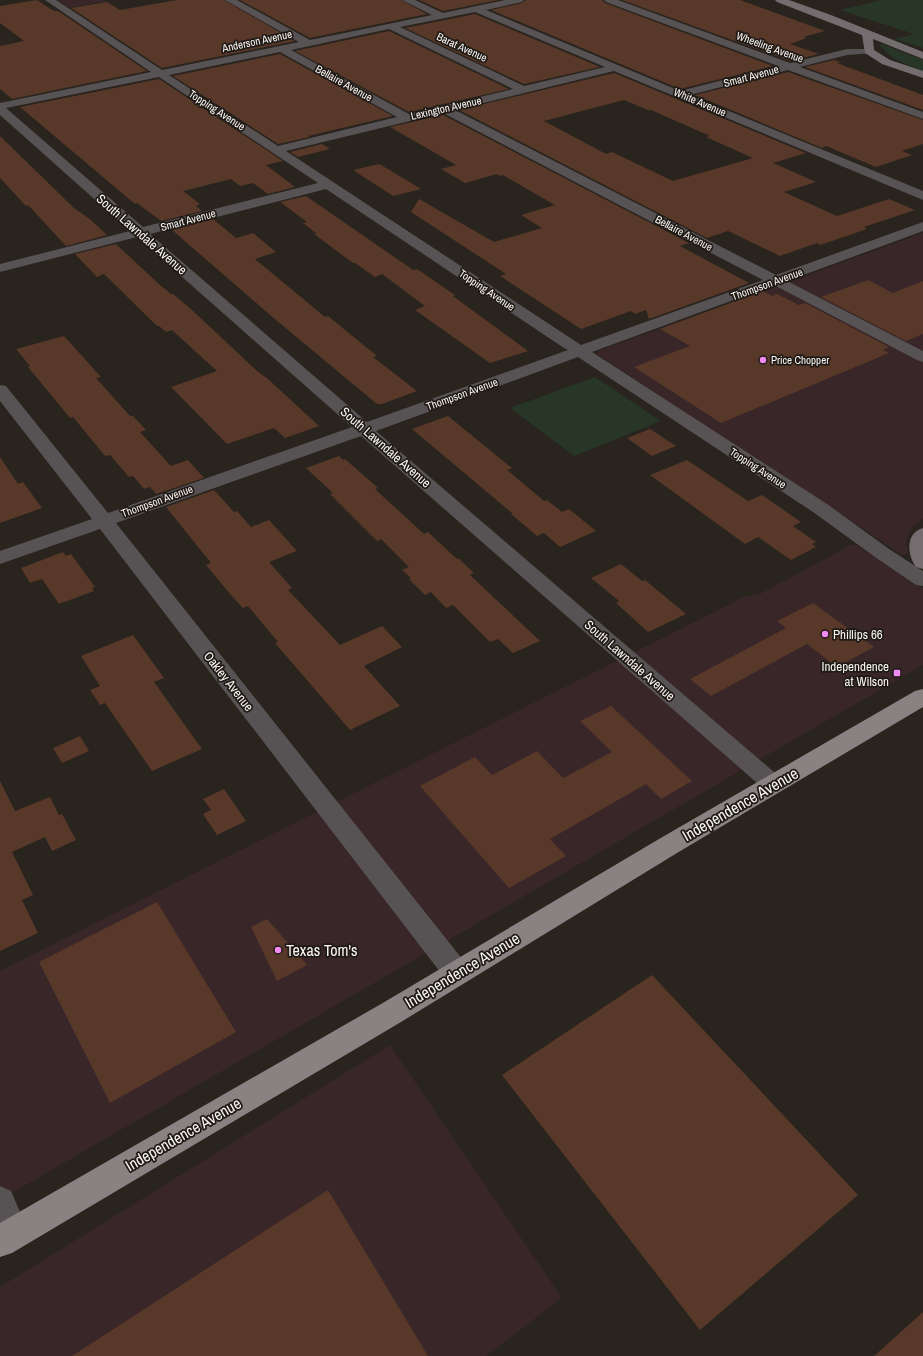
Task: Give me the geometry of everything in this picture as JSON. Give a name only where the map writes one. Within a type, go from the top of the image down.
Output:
[{"type":"main road","points":[[780,0],[828,17],[923,56]]},
{"type":"main road","points":[[868,34],[869,51],[886,62],[923,75]]},
{"type":"main road","points":[[923,534],[920,538],[920,555],[923,564]]},
{"type":"main road","name":"Independence Avenue","points":[[7,1237],[457,973],[923,696]]},
{"type":"street","name":"Topping Avenue","points":[[50,0],[580,352],[820,508],[877,550],[923,580]]},
{"type":"street","points":[[230,0],[309,43]]},
{"type":"street","points":[[407,0],[442,16]]},
{"type":"street","name":"Anderson Avenue","points":[[0,108],[160,73],[518,0]]},
{"type":"street","name":"Wheeling Avenue","points":[[610,0],[923,116]]},
{"type":"street","name":"White Avenue","points":[[476,9],[923,196]]},
{"type":"street","name":"Barat Avenue","points":[[390,26],[524,90]]},
{"type":"street","name":"Bellaire Avenue","points":[[281,48],[407,118]]},
{"type":"street","name":"Smart Avenue","points":[[680,94],[847,52],[869,51]]},
{"type":"street","name":"Lexington Avenue","points":[[276,150],[616,67]]},
{"type":"street","name":"South Lawndale Avenue","points":[[0,108],[364,429],[773,784]]},
{"type":"street","name":"Bellaire Avenue","points":[[445,109],[923,357]]},
{"type":"street","name":"Smart Avenue","points":[[0,268],[329,184]]},
{"type":"street","name":"Thompson Avenue","points":[[0,558],[580,352],[923,226]]},
{"type":"street","name":"Oakley Avenue","points":[[0,390],[457,973]]},
{"type":"street","points":[[0,1202],[7,1237]]},
{"type":"shaded area","points":[[58,0],[104,0],[106,1],[69,8]]},
{"type":"shaded area","points":[[923,233],[923,519],[913,527],[906,541],[908,552],[906,555],[901,554],[598,355],[597,352],[601,350]]},
{"type":"shaded area","points":[[851,545],[857,545],[923,588],[923,665],[0,1200],[0,971],[746,596],[758,595]]},
{"type":"shaded area","points":[[390,1045],[562,1298],[486,1356],[0,1356],[0,1287]]},
{"type":"green space","points":[[881,0],[923,0],[923,48],[895,39],[914,34],[840,10]]},
{"type":"green space","points":[[882,44],[923,60],[923,72],[893,58],[879,45]]},
{"type":"green space","points":[[595,377],[661,421],[574,456],[510,408]]},
{"type":"building","points":[[37,0],[54,11],[58,11],[147,71],[12,99],[0,89],[0,46],[24,41],[0,23],[0,6]]},
{"type":"building","points":[[177,0],[224,0],[295,41],[162,68],[71,8],[107,2],[120,10]]},
{"type":"building","points":[[240,0],[401,0],[427,14],[310,38]]},
{"type":"building","points":[[419,0],[498,0],[443,11]]},
{"type":"building","points":[[526,0],[602,0],[605,3],[773,66],[680,89],[491,10],[522,3]]},
{"type":"building","points":[[622,0],[740,0],[825,31],[803,37],[807,38],[790,44],[819,54],[790,61]]},
{"type":"building","points":[[475,14],[600,67],[524,84],[405,28]]},
{"type":"building","points":[[389,31],[509,89],[409,112],[295,51]]},
{"type":"building","points":[[280,54],[393,116],[278,144],[173,76]]},
{"type":"building","points":[[834,60],[841,62],[837,63],[923,95],[923,110],[805,67]]},
{"type":"building","points":[[788,72],[923,120],[923,144],[902,151],[912,155],[876,167],[826,146],[822,148],[695,95]]},
{"type":"building","points":[[614,73],[806,153],[773,163],[816,182],[784,192],[837,216],[889,199],[915,210],[864,227],[867,229],[847,236],[820,245],[817,243],[780,256],[728,231],[707,238],[459,110]],"holes":[[[624,100],[710,136],[706,137],[753,158],[673,181],[612,152],[606,154],[544,121]]]},
{"type":"building","points":[[159,79],[283,161],[266,165],[295,187],[268,194],[253,183],[240,186],[231,179],[183,191],[200,204],[196,206],[202,211],[161,221],[137,203],[135,204],[20,107]]},
{"type":"building","points":[[443,115],[689,243],[680,246],[749,283],[649,319],[646,310],[635,314],[631,311],[581,329],[500,276],[506,274],[411,212],[419,199],[494,242],[542,228],[521,215],[555,205],[503,175],[500,176],[497,174],[465,183],[441,169],[456,165],[390,127]]},
{"type":"building","points":[[0,136],[74,208],[91,220],[107,235],[66,246],[28,205],[26,206],[0,178]]},
{"type":"building","points":[[322,144],[330,149],[298,157],[290,152]]},
{"type":"building","points":[[379,164],[421,189],[393,196],[353,170]]},
{"type":"building","points":[[306,196],[413,270],[417,269],[455,295],[453,296],[528,351],[490,363],[415,310],[425,306],[382,274],[375,277],[353,263],[314,234],[317,234],[303,223],[307,222],[280,202]]},
{"type":"building","points":[[213,219],[236,238],[253,233],[276,252],[255,259],[325,317],[328,316],[377,356],[373,357],[417,391],[382,404],[377,404],[270,315],[172,230]]},
{"type":"building","points":[[116,244],[160,285],[191,309],[257,371],[268,379],[319,426],[285,438],[274,428],[227,444],[171,387],[217,371],[172,330],[166,332],[157,326],[104,274],[97,277],[75,254]]},
{"type":"building","points":[[868,280],[893,293],[923,281],[923,334],[906,341],[821,297]]},
{"type":"building","name":"Price Chopper","points":[[763,291],[772,296],[777,294],[799,305],[805,303],[889,347],[883,350],[889,353],[721,423],[634,367],[690,346],[660,329]]},
{"type":"building","points":[[64,336],[101,377],[96,378],[130,416],[133,416],[146,430],[140,432],[171,466],[188,460],[204,478],[156,494],[150,487],[144,489],[133,476],[129,477],[110,455],[105,456],[73,417],[70,418],[28,367],[30,366],[16,349]]},
{"type":"building","points":[[448,416],[512,468],[507,470],[544,501],[547,500],[562,512],[569,509],[596,531],[560,547],[544,533],[537,536],[412,429]]},
{"type":"building","points":[[650,429],[676,446],[652,456],[627,438]]},
{"type":"building","points":[[339,456],[343,460],[345,459],[378,488],[375,489],[424,534],[428,532],[457,559],[458,558],[474,573],[470,575],[540,641],[513,653],[498,639],[490,642],[453,605],[446,608],[431,592],[425,595],[409,579],[411,578],[402,570],[409,567],[381,539],[377,541],[330,494],[333,493],[306,468]]},
{"type":"building","points":[[0,457],[18,484],[23,482],[42,508],[0,523]]},
{"type":"building","points":[[687,460],[748,501],[762,495],[801,522],[793,526],[816,542],[812,544],[816,547],[791,560],[758,537],[745,544],[650,475]]},
{"type":"building","points":[[214,490],[234,512],[237,511],[251,527],[269,520],[297,551],[269,562],[292,588],[288,590],[340,645],[382,626],[402,647],[364,666],[400,706],[350,730],[275,643],[278,642],[248,606],[243,608],[230,594],[206,565],[211,563],[166,507]]},
{"type":"building","points":[[63,552],[66,556],[71,554],[95,587],[92,588],[94,591],[59,604],[42,579],[30,583],[21,568]]},
{"type":"building","points":[[621,564],[642,581],[645,580],[686,614],[648,632],[616,603],[619,601],[591,578]]},
{"type":"building","points":[[813,603],[874,647],[837,667],[807,644],[711,696],[690,679],[786,628],[777,621]]},
{"type":"building","points":[[133,635],[164,678],[154,682],[202,749],[152,771],[105,703],[100,705],[90,690],[100,686],[81,656]]},
{"type":"building","points":[[611,706],[692,781],[661,799],[646,784],[550,839],[566,856],[509,888],[420,786],[475,757],[492,775],[537,751],[563,778],[612,752],[580,721]]},
{"type":"building","points":[[80,736],[89,751],[62,763],[53,748]]},
{"type":"building","points":[[0,781],[15,811],[50,797],[59,815],[62,814],[76,840],[52,851],[45,837],[12,852],[33,895],[22,900],[38,933],[0,951]]},
{"type":"building","points":[[224,789],[246,821],[217,835],[203,814],[211,810],[203,799]]},
{"type":"building","points":[[157,902],[236,1032],[110,1103],[39,962]]},
{"type":"building","name":"Texas Tom's","points":[[267,919],[307,965],[277,981],[251,927]]},
{"type":"building","points":[[652,975],[858,1195],[700,1330],[502,1075]]},
{"type":"building","points":[[328,1190],[428,1356],[72,1356]]},
{"type":"building","points":[[923,1312],[923,1356],[874,1356]]},
{"type":"place","name":"Price Chopper","points":[[763,360]]},
{"type":"place","name":"Phillips 66","points":[[825,634]]},
{"type":"place","name":"Independence at Wilson","points":[[897,673]]},
{"type":"place","name":"Texas Tom's","points":[[278,950]]}]
